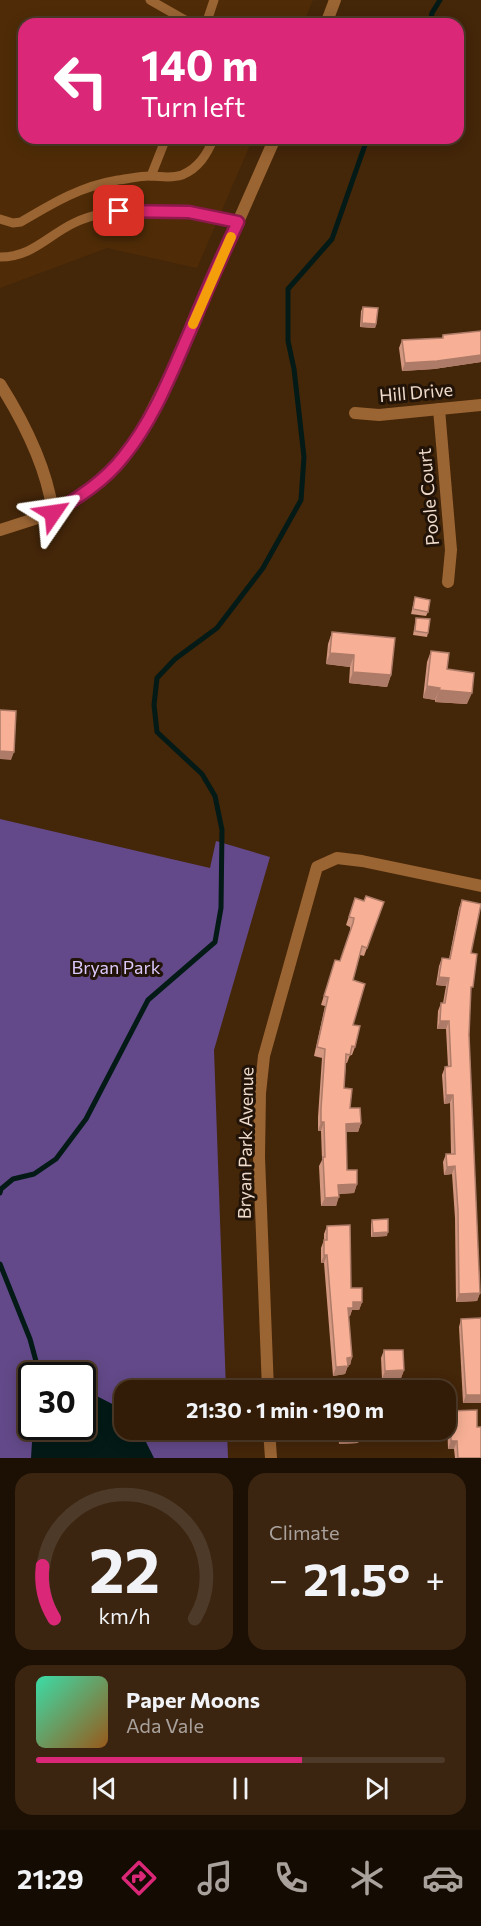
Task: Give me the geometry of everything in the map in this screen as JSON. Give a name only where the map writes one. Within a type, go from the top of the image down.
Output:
[{"type":"street","points":[[328,18],[335,0]]},
{"type":"street","points":[[0,530],[53,513],[99,482],[123,458],[140,434],[155,409],[272,144]]},
{"type":"street","points":[[0,384],[31,443],[51,497],[53,513]]},
{"type":"street","name":"Hill Drive","points":[[355,413],[379,415],[481,405]]},
{"type":"street","name":"Poole Court","points":[[439,409],[452,550],[448,582]]},
{"type":"street","name":"Bryan Park Avenue","points":[[268,1380],[259,1157],[260,1093],[264,1056],[317,867],[337,858],[362,861],[481,886]]},
{"type":"street","points":[[270,1440],[271,1458]]},
{"type":"lane","points":[[150,0],[182,18]]},
{"type":"lane","points":[[208,18],[214,0]]},
{"type":"lane","points":[[151,176],[164,144]]},
{"type":"lane","points":[[0,219],[14,223],[21,222],[70,193],[114,180],[151,176],[167,178],[182,175],[196,166],[208,153],[212,144]]},
{"type":"lane","points":[[0,257],[13,257],[30,251],[74,223],[95,215],[119,211],[189,212],[238,222]]},
{"type":"shaded area","points":[[0,0],[313,0],[306,18],[18,18],[18,144],[250,144],[197,268],[107,248],[0,288]]},
{"type":"green space","name":"Bryan Park","points":[[0,819],[210,868],[216,841],[270,857],[214,1050],[226,1380],[114,1380],[114,1440],[227,1440],[228,1458],[0,1458]]},
{"type":"water","points":[[96,1396],[114,1405],[114,1440],[145,1440],[154,1458],[31,1458],[32,1440],[96,1440]]},
{"type":"building","points":[[363,307],[378,308],[376,324],[362,323]]},
{"type":"building","points":[[481,331],[481,355],[405,363],[402,340],[443,338],[443,335]]},
{"type":"building","points":[[415,597],[430,600],[428,612],[413,609]]},
{"type":"building","points":[[416,618],[430,619],[428,633],[415,631]]},
{"type":"building","points":[[332,632],[395,638],[391,675],[353,672],[354,655],[330,653]]},
{"type":"building","points":[[431,651],[449,653],[447,669],[474,673],[472,693],[439,690],[440,688],[427,686]]},
{"type":"building","points":[[0,710],[16,711],[14,752],[0,751]]},
{"type":"building","points":[[366,896],[384,902],[367,948],[362,946],[353,980],[365,984],[353,1025],[360,1026],[355,1047],[352,1046],[350,1055],[346,1054],[344,1088],[352,1089],[350,1108],[360,1108],[361,1123],[346,1124],[347,1170],[357,1170],[357,1184],[338,1185],[339,1197],[325,1198],[324,1122],[321,1122],[321,1109],[325,1049],[317,1047],[328,997],[324,996],[335,960],[340,961],[353,923],[354,918],[349,917],[355,898],[364,901]]},
{"type":"building","points":[[462,900],[481,904],[471,953],[477,954],[473,987],[471,987],[469,1035],[480,1293],[459,1294],[455,1166],[447,1167],[446,1154],[455,1154],[453,1095],[446,1095],[445,1067],[451,1066],[449,1021],[440,1021],[441,1003],[445,1003],[449,978],[439,977],[442,958],[450,959]]},
{"type":"building","points":[[388,1219],[388,1232],[373,1233],[372,1220]]},
{"type":"building","points":[[350,1225],[351,1288],[362,1288],[362,1302],[353,1302],[353,1308],[348,1308],[352,1357],[347,1358],[348,1366],[336,1367],[324,1240],[327,1240],[327,1226]]},
{"type":"building","points":[[481,1318],[481,1395],[466,1395],[461,1319]]},
{"type":"building","points":[[384,1350],[403,1350],[404,1370],[385,1371]]},
{"type":"building","points":[[477,1410],[477,1427],[481,1427],[481,1458],[458,1458],[457,1441],[451,1441],[456,1440],[456,1411]]},
{"type":"waterway","points":[[431,18],[440,0]]},
{"type":"waterway","points":[[0,1193],[1,1189],[13,1179],[34,1174],[56,1159],[86,1119],[148,1000],[215,942],[221,908],[222,830],[215,796],[202,774],[157,732],[154,705],[157,678],[175,659],[217,628],[263,568],[301,500],[304,457],[294,369],[288,341],[288,289],[332,239],[366,144]]},
{"type":"waterway","points":[[0,1264],[30,1339],[36,1362]]},
{"type":"slow traffic","points":[[193,324],[231,237]]},
{"type":"route","points":[[53,513],[99,482],[123,458],[140,434],[155,409],[238,222],[189,212],[119,211]]}]
